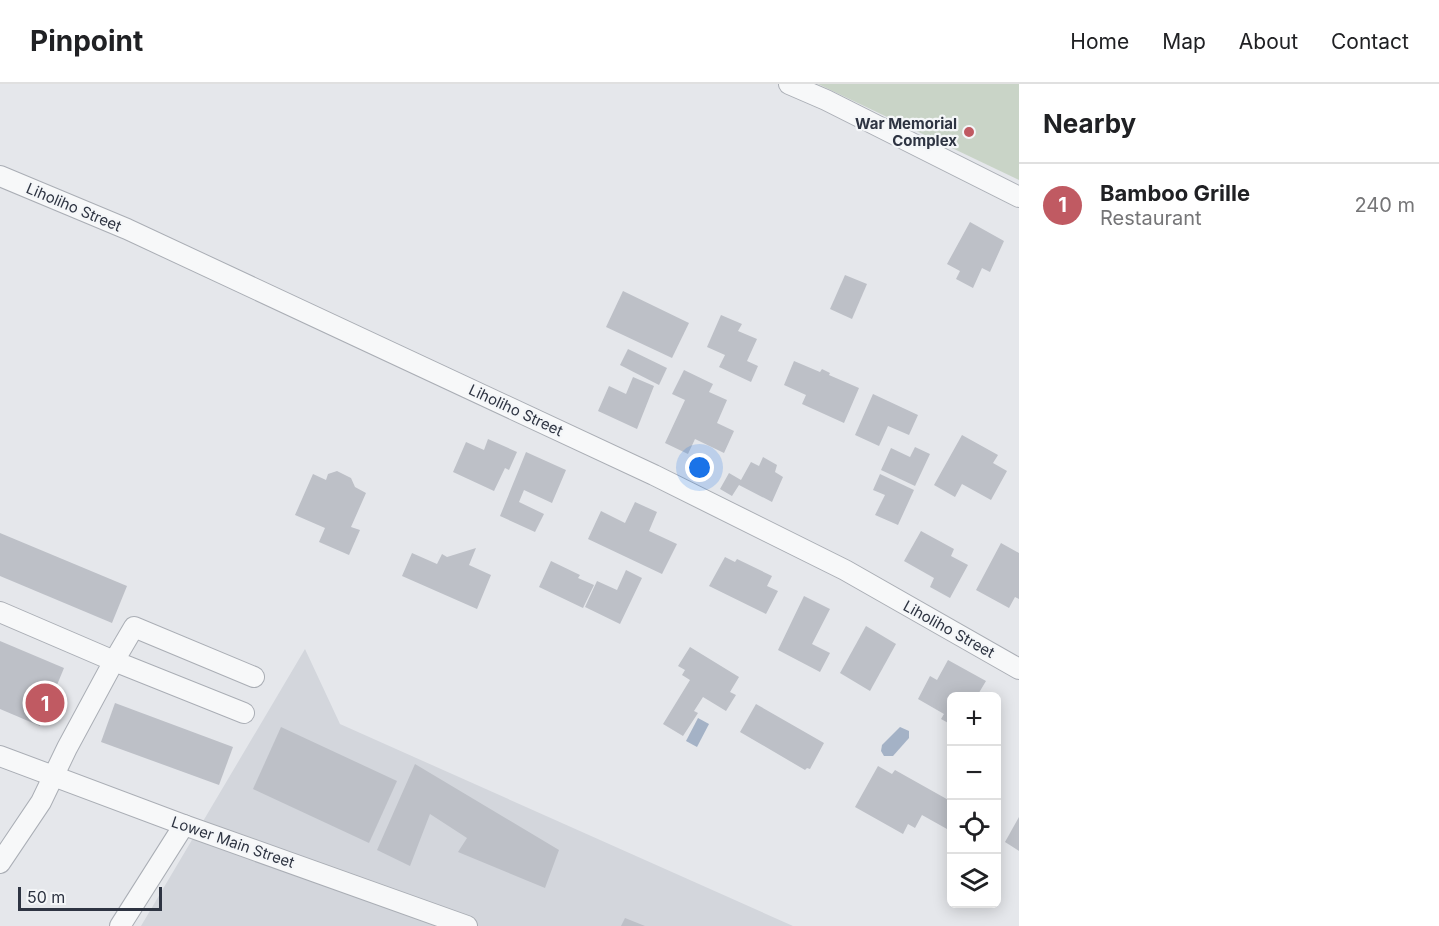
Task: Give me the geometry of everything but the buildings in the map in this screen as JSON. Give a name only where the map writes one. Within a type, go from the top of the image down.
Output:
[{"type":"street","points":[[789,84],[826,100],[1019,197]]},
{"type":"street","name":"Liholiho Street","points":[[0,176],[127,229],[654,475],[845,570],[1019,669]]},
{"type":"street","points":[[0,612],[114,662],[243,713]]},
{"type":"street","points":[[0,862],[38,807],[134,627],[254,677]]},
{"type":"street","name":"Lower Main Street","points":[[0,756],[184,825],[467,926]]},
{"type":"street","points":[[120,926],[184,825]]},
{"type":"shaded area","name":"War Memorial Complex","points":[[818,84],[1019,84],[1019,180]]},
{"type":"shaded area","points":[[305,649],[340,724],[793,926],[141,926]]},
{"type":"water","points":[[698,718],[709,724],[697,747],[686,741]]},
{"type":"water","points":[[900,727],[909,731],[909,738],[893,756],[884,756],[881,751],[882,745]]},
{"type":"place","name":"War Memorial Complex","points":[[969,132]]},
{"type":"place","name":"Bamboo Grille","points":[[45,703]]}]
